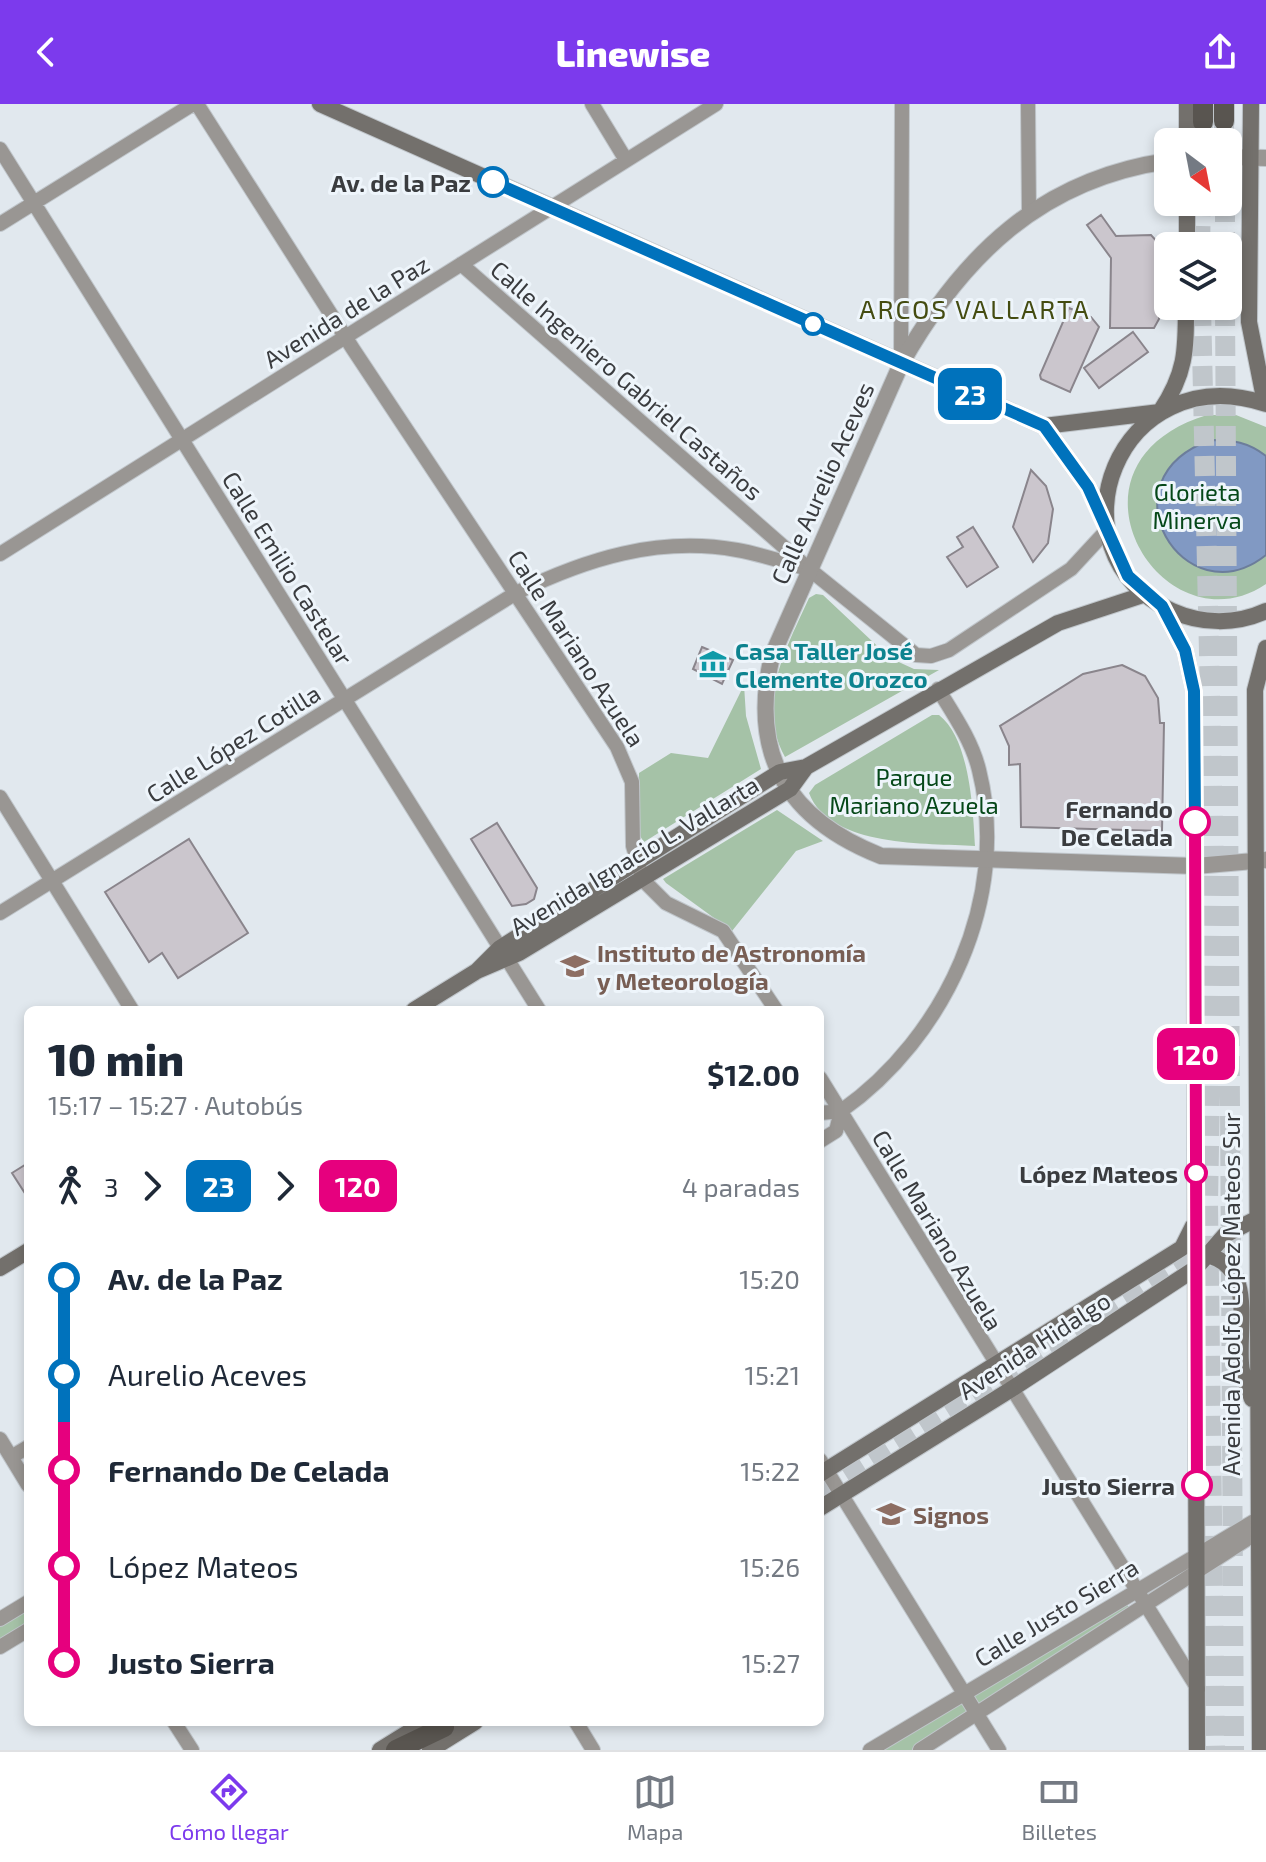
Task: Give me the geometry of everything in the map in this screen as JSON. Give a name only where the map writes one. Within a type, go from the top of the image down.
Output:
[{"type":"main road","points":[[320,104],[1044,426],[1160,412],[1179,383],[1186,320]]},
{"type":"main road","points":[[1187,104],[1187,128]]},
{"type":"main road","points":[[1108,529],[1109,484],[1116,462],[1142,425],[1185,400],[1212,395],[1239,396],[1265,403],[1249,322],[1251,104]]},
{"type":"main road","points":[[1044,426],[1088,487],[1128,576],[1146,594],[1162,606],[1207,621],[1231,621],[1266,611]]},
{"type":"main road","name":"Avenida Ignacio L. Vallarta","points":[[420,1006],[780,772],[806,767],[1058,623],[1146,594]]},
{"type":"main road","name":"Avenida Adolfo López Mateos Sur","points":[[1162,606],[1185,650],[1194,691],[1196,1217],[1201,1261],[1197,1750]]},
{"type":"main road","name":"Avenida Adolfo López Mateos Sur","points":[[1260,1750],[1261,1523],[1257,1412],[1261,1216],[1260,861],[1255,690],[1266,648]]},
{"type":"main road","name":"Avenida Ignacio L. Vallarta","points":[[504,954],[643,880],[790,789],[806,767]]},
{"type":"main road","name":"Avenida Hidalgo","points":[[824,1506],[1010,1390],[1201,1261],[1225,1235],[1261,1216]]},
{"type":"main road","name":"Avenida Hidalgo","points":[[824,1467],[1182,1248],[1187,1243],[1196,1217]]},
{"type":"main road","points":[[0,1268],[24,1253]]},
{"type":"main road","points":[[1201,1261],[1230,1265],[1238,1279],[1241,1367],[1257,1412]]},
{"type":"main road","points":[[380,1750],[435,1726]]},
{"type":"main road","points":[[396,1750],[437,1726]]},
{"type":"main road","points":[[413,1750],[438,1726]]},
{"type":"main road","points":[[430,1750],[469,1726]]},
{"type":"street","points":[[0,224],[195,104]]},
{"type":"street","name":"Calle Mariano Azuela","points":[[195,104],[627,765],[632,782],[635,864],[643,880],[666,903],[723,931],[773,1006]]},
{"type":"street","points":[[592,104],[626,160]]},
{"type":"street","name":"Avenida de la Paz","points":[[0,554],[716,104]]},
{"type":"street","points":[[901,364],[902,104]]},
{"type":"street","points":[[1028,104],[1029,213]]},
{"type":"street","name":"Calle Emilio Castelar","points":[[0,149],[536,1006]]},
{"type":"street","points":[[1242,157],[1266,158]]},
{"type":"street","name":"Calle Aurelio Aceves","points":[[1154,164],[1112,173],[1029,213],[990,243],[955,279],[901,364],[772,656],[763,695],[765,731],[780,772],[813,819],[830,832],[881,856],[1195,866],[1260,861]]},
{"type":"street","name":"Calle Ingeniero Gabriel Castaños","points":[[461,264],[809,569],[916,655],[931,656],[949,650],[1071,569],[1108,529]]},
{"type":"street","name":"Calle López Cotilla","points":[[0,913],[516,593],[587,561],[638,548],[737,550],[809,569]]},
{"type":"street","points":[[824,1113],[841,1111],[896,1065],[939,1005],[968,939],[986,860],[989,828],[979,768],[957,719],[938,689]]},
{"type":"street","points":[[0,797],[130,1006]]},
{"type":"street","name":"Calle Mariano Azuela","points":[[824,1084],[994,1365],[1198,1689]]},
{"type":"street","points":[[824,1138],[836,1131],[841,1111]]},
{"type":"street","points":[[0,1439],[24,1478]]},
{"type":"street","points":[[11,1457],[24,1449]]},
{"type":"street","points":[[824,1471],[999,1750]]},
{"type":"street","name":"Calle Justo Sierra","points":[[870,1750],[1197,1554],[1261,1523]]},
{"type":"street","name":"Calle Justo Sierra","points":[[920,1750],[1198,1574],[1261,1523]]},
{"type":"street","points":[[0,1619],[24,1604]]},
{"type":"street","points":[[0,1647],[24,1632]]},
{"type":"street","points":[[177,1726],[192,1750]]},
{"type":"street","points":[[578,1726],[593,1750]]},
{"type":"green space","name":"Glorieta Minerva","points":[[1207,415],[1236,415],[1266,427],[1266,584],[1227,599],[1190,594],[1159,574],[1138,544],[1128,508],[1134,472],[1159,439]]},
{"type":"green space","points":[[816,594],[823,595],[890,658],[914,669],[939,670],[785,757],[776,737],[773,696],[791,637],[809,598]]},
{"type":"green space","points":[[744,685],[746,716],[761,769],[644,842],[638,833],[639,773],[671,753],[708,758]]},
{"type":"green space","name":"Parque Mariano Azuela","points":[[932,715],[939,715],[949,726],[963,758],[971,795],[975,846],[882,839],[837,824],[820,811],[809,793],[815,785]]},
{"type":"green space","points":[[777,810],[823,841],[796,851],[732,931],[663,879]]},
{"type":"green space","points":[[1122,1599],[1135,1614],[920,1750],[870,1750]]},
{"type":"green space","points":[[24,1611],[24,1627],[0,1642],[0,1626]]},
{"type":"water","points":[[1211,440],[1240,443],[1266,456],[1266,555],[1236,570],[1207,570],[1183,557],[1166,536],[1158,511],[1161,484],[1178,459]]},
{"type":"building","points":[[1101,215],[1116,236],[1151,235],[1154,238],[1154,320],[1158,320],[1154,328],[1110,328],[1111,258],[1087,225]]},
{"type":"building","points":[[1069,308],[1091,317],[1099,327],[1070,392],[1041,379],[1040,375]]},
{"type":"building","points":[[1133,332],[1148,352],[1099,388],[1084,368]]},
{"type":"building","points":[[1031,470],[1046,486],[1053,509],[1048,543],[1033,562],[1013,527]]},
{"type":"building","points":[[973,527],[998,567],[967,587],[947,557],[963,547],[957,537]]},
{"type":"building","name":"Casa Taller José Clemente Orozco","points":[[702,647],[733,660],[722,684],[693,669]]},
{"type":"building","points":[[1122,665],[1145,676],[1158,698],[1160,723],[1164,723],[1162,831],[1021,827],[1020,764],[1009,765],[1009,746],[1000,726],[1083,674]]},
{"type":"building","points":[[497,823],[537,888],[534,899],[526,904],[512,906],[471,839]]},
{"type":"building","points":[[189,839],[248,933],[178,978],[162,953],[149,962],[105,892]]},
{"type":"building","points":[[24,1166],[24,1192],[12,1173]]},
{"type":"tunnel","points":[[1224,121],[1224,128]]},
{"type":"tunnel","points":[[1203,122],[1203,128]]},
{"type":"tunnel","points":[[1200,232],[1201,216]]},
{"type":"tunnel","points":[[1225,216],[1225,232]]},
{"type":"tunnel","points":[[1201,320],[1214,869],[1208,1203],[1215,1750]]},
{"type":"tunnel","points":[[1225,320],[1234,1750]]},
{"type":"tunnel","points":[[824,1488],[1186,1260],[1201,1239]]},
{"type":"bus line","name":"23","points":[[493,182],[1044,426],[1088,487],[1128,576],[1162,606],[1178,631],[1194,691],[1195,822]]},
{"type":"bus line","name":"120","points":[[1195,822],[1197,1485]]},
{"type":"place","name":"Av. de la Paz","points":[[493,182]]},
{"type":"place","name":"Casa Taller José Clemente Orozco","points":[[713,664]]},
{"type":"place","name":"Fernando De Celada","points":[[1195,822]]},
{"type":"place","name":"Instituto de Astronomía y Meteorología","points":[[575,966]]},
{"type":"place","name":"López Mateos","points":[[1196,1173]]},
{"type":"place","name":"Justo Sierra","points":[[1197,1485]]},
{"type":"place","name":"Signos","points":[[891,1514]]},
{"type":"district","name":"ARCOS VALLARTA","points":[[975,308]]}]
